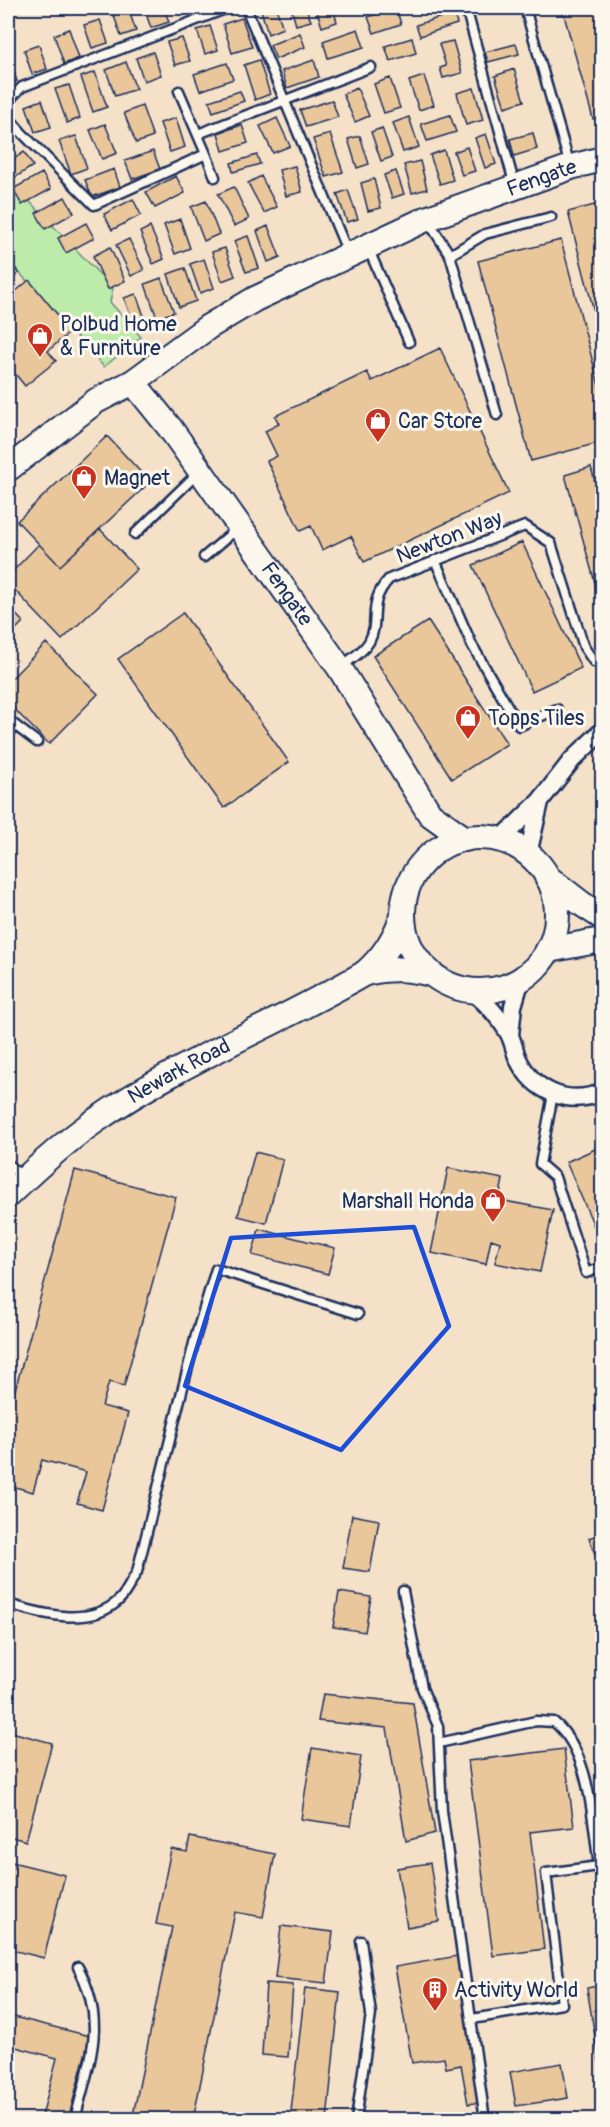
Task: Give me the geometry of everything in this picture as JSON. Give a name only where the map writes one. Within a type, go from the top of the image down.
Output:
[{"type":"street","name":"Fengate","points":[[12,462],[96,401],[133,382],[208,327],[255,298],[426,219],[571,167],[603,159]]},
{"type":"street","name":"Fengate","points":[[133,382],[200,470],[339,667],[430,814],[465,838]]},
{"type":"street","points":[[500,840],[540,801],[572,760],[603,731]]},
{"type":"street","points":[[528,854],[540,801]]},
{"type":"street","points":[[430,814],[415,872],[404,900],[403,916],[406,938],[416,958],[431,974],[451,985],[472,991],[498,989],[521,979],[536,966],[548,950],[555,932],[557,913],[554,894],[547,877]]},
{"type":"street","points":[[415,872],[428,857],[445,845],[465,838],[500,840],[528,854],[547,877],[582,904],[603,916]]},
{"type":"street","name":"Newark Road","points":[[13,1179],[95,1121],[147,1088],[364,973],[382,957],[395,938],[403,916]]},
{"type":"street","points":[[548,950],[603,940]]},
{"type":"street","name":"Newark Road","points":[[364,973],[387,968],[410,969],[431,974]]},
{"type":"street","points":[[510,1035],[513,1006],[521,979]]},
{"type":"street","points":[[472,991],[494,1010],[510,1035],[518,1059],[528,1076],[541,1089],[553,1094],[579,1097],[603,1092]]},
{"type":"lane","points":[[207,154],[94,205],[21,132],[10,119],[8,107],[12,97],[22,87],[228,8]]},
{"type":"lane","points":[[246,8],[285,100],[357,250],[409,342]]},
{"type":"lane","points":[[466,8],[515,187]]},
{"type":"lane","points":[[525,8],[571,167]]},
{"type":"lane","points":[[198,134],[371,67]]},
{"type":"lane","points":[[179,91],[215,177]]},
{"type":"lane","points":[[450,255],[486,234],[551,217]]},
{"type":"lane","points":[[426,219],[450,255],[497,415]]},
{"type":"lane","points":[[135,534],[200,470]]},
{"type":"lane","points":[[204,557],[240,526]]},
{"type":"lane","name":"Newton Way","points":[[339,667],[360,652],[370,640],[377,592],[389,579],[525,526],[551,543],[584,647],[594,662],[603,660]]},
{"type":"lane","points":[[435,560],[472,645],[519,726],[557,709]]},
{"type":"lane","points":[[8,720],[38,742]]},
{"type":"lane","points":[[553,1094],[540,1164],[555,1176],[586,1273],[603,1267]]},
{"type":"lane","points":[[8,1604],[64,1617],[93,1614],[119,1600],[131,1582],[137,1572],[196,1335],[216,1269],[358,1314]]},
{"type":"lane","points":[[403,1591],[422,1688],[438,1725],[442,1811],[485,2120]]},
{"type":"lane","points":[[439,1743],[536,1721],[554,1722],[573,1743],[583,1766],[599,1866],[546,1873],[562,2004],[472,2019]]},
{"type":"lane","points":[[356,2120],[371,2014],[361,1941]]},
{"type":"lane","points":[[75,2120],[96,2034],[95,2012],[89,1988],[78,1966]]},
{"type":"highlighted area","points":[[414,1227],[449,1326],[341,1450],[185,1386],[231,1238]]},
{"type":"shaded area","points":[[8,8],[602,8],[602,2119],[8,2120]]},
{"type":"green space","points":[[8,179],[113,288],[110,302],[141,337],[104,367],[8,260]]},
{"type":"building","points":[[128,8],[136,31],[121,36],[113,13]]},
{"type":"building","points":[[144,8],[164,8],[169,22],[151,28]]},
{"type":"building","points":[[276,8],[283,28],[268,34],[261,10]]},
{"type":"building","points":[[291,8],[306,8],[311,21],[296,25]]},
{"type":"building","points":[[316,8],[333,8],[337,22],[322,27]]},
{"type":"building","points":[[396,8],[401,24],[374,33],[368,17]]},
{"type":"building","points":[[562,8],[602,8],[602,116],[593,119]]},
{"type":"building","points":[[454,13],[457,24],[420,36],[416,25]]},
{"type":"building","points":[[242,18],[252,47],[232,53],[223,24]]},
{"type":"building","points":[[100,20],[108,43],[92,48],[84,25]]},
{"type":"building","points":[[210,26],[218,50],[205,54],[197,30]]},
{"type":"building","points":[[69,29],[79,58],[64,64],[54,35]]},
{"type":"building","points":[[358,29],[364,47],[328,58],[323,41]]},
{"type":"building","points":[[300,33],[305,47],[276,59],[270,45]]},
{"type":"building","points":[[182,38],[190,61],[175,65],[167,42]]},
{"type":"building","points":[[412,38],[416,53],[390,61],[385,46]]},
{"type":"building","points":[[453,41],[462,73],[443,78],[440,68],[446,66],[439,44]]},
{"type":"building","points":[[516,44],[519,54],[488,62],[485,52]]},
{"type":"building","points":[[39,45],[47,69],[32,74],[24,50]]},
{"type":"building","points":[[153,52],[161,75],[144,81],[136,58]]},
{"type":"building","points":[[259,60],[270,94],[255,100],[244,65]]},
{"type":"building","points":[[314,60],[319,77],[287,88],[282,71]]},
{"type":"building","points":[[126,62],[136,89],[115,96],[106,70]]},
{"type":"building","points":[[227,63],[233,79],[200,91],[194,74]]},
{"type":"building","points":[[11,64],[17,81],[8,84],[8,65]]},
{"type":"building","points":[[514,69],[524,101],[505,107],[495,76]]},
{"type":"building","points":[[95,72],[107,107],[93,112],[81,77]]},
{"type":"building","points":[[424,76],[434,105],[419,110],[409,81]]},
{"type":"building","points":[[390,78],[400,108],[384,113],[374,84]]},
{"type":"building","points":[[69,85],[80,118],[67,123],[55,89]]},
{"type":"building","points":[[357,88],[369,116],[355,122],[343,94]]},
{"type":"building","points":[[474,88],[483,120],[466,125],[457,93]]},
{"type":"building","points":[[240,91],[244,101],[213,112],[209,101]]},
{"type":"building","points":[[42,100],[51,127],[35,132],[26,106]]},
{"type":"building","points":[[332,100],[338,117],[306,127],[300,110]]},
{"type":"building","points":[[142,106],[153,137],[136,143],[124,113]]},
{"type":"building","points":[[450,115],[456,132],[427,141],[421,124]]},
{"type":"building","points":[[409,117],[419,147],[403,152],[393,123]]},
{"type":"building","points":[[176,118],[185,147],[170,152],[160,123]]},
{"type":"building","points":[[277,118],[290,146],[273,153],[260,126]]},
{"type":"building","points":[[105,124],[117,153],[102,159],[90,130]]},
{"type":"building","points":[[242,125],[248,143],[223,151],[218,133]]},
{"type":"building","points":[[382,128],[392,157],[381,161],[371,132]]},
{"type":"building","points":[[533,133],[537,149],[514,156],[510,139]]},
{"type":"building","points":[[330,134],[343,172],[326,177],[313,139]]},
{"type":"building","points":[[486,134],[496,164],[485,168],[475,138]]},
{"type":"building","points":[[76,136],[87,168],[71,174],[59,141]]},
{"type":"building","points":[[360,136],[369,164],[357,168],[348,139]]},
{"type":"building","points":[[467,147],[475,171],[462,175],[454,152]]},
{"type":"building","points":[[444,150],[453,180],[440,184],[430,155]]},
{"type":"building","points":[[153,151],[160,169],[132,179],[125,161]]},
{"type":"building","points":[[24,152],[33,166],[8,182],[8,163]]},
{"type":"building","points":[[257,155],[260,164],[233,172],[231,163]]},
{"type":"building","points":[[420,161],[427,189],[412,193],[404,165]]},
{"type":"building","points":[[295,166],[302,192],[286,196],[279,170]]},
{"type":"building","points":[[114,169],[120,187],[92,197],[85,180]]},
{"type":"building","points":[[396,171],[404,194],[392,198],[384,175]]},
{"type":"building","points":[[42,173],[51,189],[22,205],[13,189]]},
{"type":"building","points":[[176,176],[185,193],[155,208],[146,192]]},
{"type":"building","points":[[261,176],[277,207],[264,213],[248,183]]},
{"type":"building","points":[[374,179],[381,208],[368,211],[361,183]]},
{"type":"building","points":[[234,187],[249,219],[234,226],[218,194]]},
{"type":"building","points":[[348,190],[358,219],[347,222],[337,194]]},
{"type":"building","points":[[65,197],[74,213],[45,229],[36,213]]},
{"type":"building","points":[[133,199],[141,215],[112,230],[104,214]]},
{"type":"building","points":[[206,201],[219,234],[204,241],[191,207]]},
{"type":"building","points":[[602,203],[602,326],[598,327],[568,212]]},
{"type":"building","points":[[180,219],[190,248],[175,254],[164,225]]},
{"type":"building","points":[[86,223],[94,238],[66,253],[58,238]]},
{"type":"building","points":[[268,226],[280,257],[268,262],[257,231]]},
{"type":"building","points":[[150,227],[164,259],[153,264],[140,232]]},
{"type":"building","points":[[248,236],[259,268],[246,272],[234,241]]},
{"type":"building","points":[[129,239],[144,270],[131,276],[116,245]]},
{"type":"building","points":[[561,240],[602,397],[602,442],[531,461],[478,261]]},
{"type":"building","points":[[110,247],[125,281],[108,289],[93,256]]},
{"type":"building","points":[[225,248],[235,276],[222,281],[212,252]]},
{"type":"building","points":[[204,259],[214,288],[200,293],[190,264]]},
{"type":"building","points":[[8,260],[19,273],[8,283]]},
{"type":"building","points":[[185,268],[196,301],[179,307],[168,274]]},
{"type":"building","points":[[161,278],[174,312],[157,318],[145,284]]},
{"type":"building","points":[[29,280],[71,331],[48,351],[56,361],[25,386],[8,365],[8,298]]},
{"type":"building","points":[[136,294],[147,324],[135,328],[124,298]]},
{"type":"building","name":"Car Store","points":[[440,348],[509,493],[364,562],[351,536],[322,550],[311,526],[300,531],[267,461],[277,456],[265,431],[279,424],[275,416],[367,372],[372,381]]},
{"type":"building","name":"Magnet","points":[[107,436],[150,482],[60,566],[17,521]]},
{"type":"building","points":[[591,467],[600,500],[602,499],[602,608],[565,475]]},
{"type":"building","points":[[100,529],[137,569],[62,640],[8,583],[8,576],[39,544],[60,566]]},
{"type":"building","points":[[522,542],[581,668],[532,691],[473,565]]},
{"type":"building","points":[[8,606],[23,622],[8,637]]},
{"type":"building","points":[[183,613],[289,762],[224,808],[118,659]]},
{"type":"building","points":[[428,621],[507,744],[452,779],[373,656]]},
{"type":"building","points":[[46,643],[98,694],[49,744],[8,703],[8,682]]},
{"type":"building","points":[[602,1146],[602,1244],[566,1162]]},
{"type":"building","points":[[255,1152],[283,1159],[266,1223],[238,1216]]},
{"type":"building","name":"Marshall Honda","points":[[448,1168],[503,1179],[499,1200],[553,1210],[540,1272],[495,1263],[500,1242],[491,1239],[486,1264],[431,1253]]},
{"type":"building","points":[[75,1170],[176,1197],[124,1386],[109,1382],[102,1406],[128,1413],[102,1510],[77,1503],[86,1472],[42,1460],[33,1492],[8,1485],[8,1416]]},
{"type":"building","points":[[259,1229],[335,1248],[328,1274],[252,1255]]},
{"type":"building","points":[[352,1515],[379,1520],[370,1572],[343,1568]]},
{"type":"building","points":[[602,1533],[602,1573],[589,1538]]},
{"type":"building","points":[[339,1592],[371,1597],[365,1632],[333,1627]]},
{"type":"building","points":[[323,1694],[413,1703],[435,1833],[406,1841],[387,1728],[318,1721]]},
{"type":"building","points":[[8,1731],[52,1743],[26,1841],[8,1836]]},
{"type":"building","points":[[312,1748],[361,1756],[351,1826],[301,1819]]},
{"type":"building","points":[[564,1749],[574,1827],[530,1832],[544,1949],[493,1956],[468,1761]]},
{"type":"building","points":[[190,1837],[275,1854],[263,1917],[235,1912],[193,2120],[132,2120],[172,1927],[156,1924],[171,1849],[187,1852]]},
{"type":"building","points":[[12,1862],[65,1875],[44,1958],[8,1949],[8,1882]]},
{"type":"building","points":[[430,1863],[439,1921],[407,1927],[397,1868]]},
{"type":"building","points":[[281,1926],[333,1932],[326,1983],[275,1978]]},
{"type":"building","name":"Activity World","points":[[457,1956],[482,2102],[468,2104],[461,2065],[446,2068],[444,2058],[412,2063],[395,1967]]},
{"type":"building","points":[[266,1983],[293,1985],[288,2057],[262,2055]]},
{"type":"building","points":[[602,1985],[602,2079],[587,1988]]},
{"type":"building","points":[[305,1988],[340,1992],[327,2120],[290,2120]]},
{"type":"building","points":[[10,2016],[90,2036],[68,2120],[41,2120],[57,2058],[8,2045]]},
{"type":"building","points":[[562,2063],[568,2098],[516,2106],[510,2072]]},
{"type":"place","name":"Polbud Home & Furniture","points":[[40,359]]},
{"type":"place","name":"Car Store","points":[[378,444]]},
{"type":"place","name":"Magnet","points":[[84,501]]},
{"type":"place","name":"Topps Tiles","points":[[468,741]]},
{"type":"place","name":"Marshall Honda","points":[[493,1224]]},
{"type":"place","name":"Activity World","points":[[435,2013]]}]
